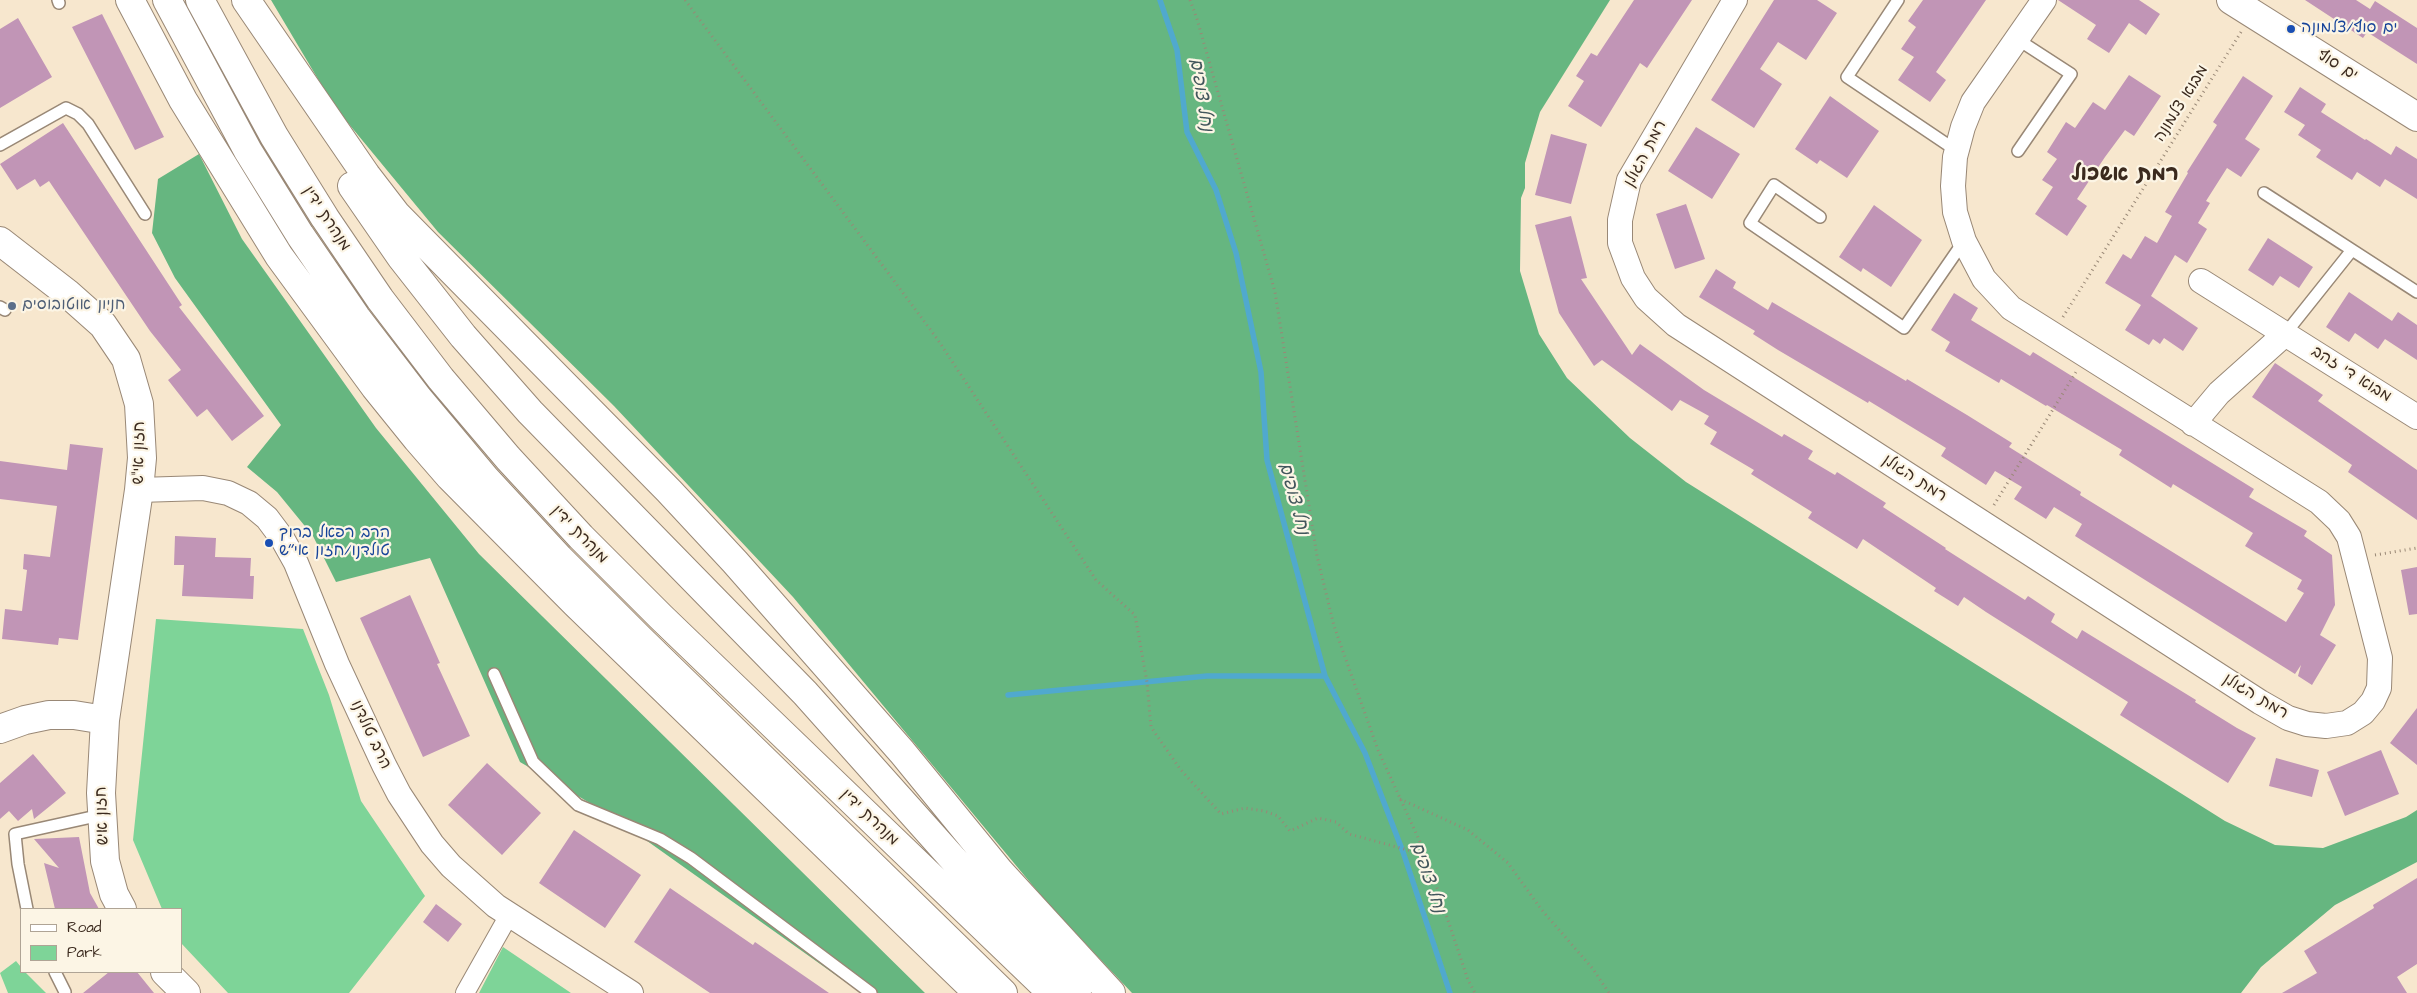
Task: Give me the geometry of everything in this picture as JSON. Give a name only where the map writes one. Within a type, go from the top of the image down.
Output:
[{"type":"main road","points":[[130,0],[183,100],[279,256],[375,387],[417,439],[450,477],[576,604],[978,993]]},
{"type":"main road","name":"מנהרת ידין","points":[[167,0],[248,151],[300,234],[356,317],[418,398],[559,558],[1003,993]]},
{"type":"main road","name":"מנהרת ידין","points":[[200,0],[274,136],[325,218],[402,328],[441,379],[508,458],[581,538],[654,611],[1052,993]]},
{"type":"main road","points":[[246,0],[293,97],[401,257],[463,336],[530,412],[805,694],[987,897],[1077,993]]},
{"type":"main road","points":[[246,0],[366,175],[396,214],[669,491],[735,562],[902,752],[1000,872],[1111,993]]},
{"type":"main road","name":"ים סוף","points":[[2243,5],[2417,117]]},
{"type":"main road","name":"חזון אי\"ש","points":[[0,241],[92,314],[112,336],[120,348],[131,373],[139,404],[142,438],[140,490],[105,720]]},
{"type":"main road","points":[[0,729],[25,720],[49,715],[74,715],[105,720]]},
{"type":"main road","name":"חזון איש","points":[[105,720],[101,815],[105,861],[114,894],[121,908]]},
{"type":"main road","points":[[166,973],[186,993]]},
{"type":"street","name":"רמת הגולן","points":[[1735,0],[1629,180],[1620,220],[1620,242],[1633,278],[1646,298],[1676,325],[2260,702],[2288,718],[2326,726],[2347,723],[2363,713],[2374,701],[2379,688],[2380,658],[2349,537],[2339,521],[2319,502],[2086,357],[2012,308],[1984,279],[1964,242],[1955,212],[1953,186],[1956,151],[1963,127],[1973,102],[2044,0]]},
{"type":"street","name":"מבוא די זהב","points":[[2201,281],[2417,417]]},
{"type":"street","points":[[2193,424],[2219,393],[2285,334]]},
{"type":"street","name":"הרב טולדנו","points":[[140,490],[203,488],[228,493],[249,503],[267,518],[282,538],[296,563],[353,701],[399,794],[432,844],[472,886],[509,915],[631,993]]},
{"type":"street","points":[[464,993],[509,915]]},
{"type":"lane","points":[[1898,0],[1847,77],[1956,151]]},
{"type":"lane","points":[[2017,39],[2071,74],[2018,150]]},
{"type":"lane","points":[[0,145],[66,108],[78,114],[88,124],[145,214]]},
{"type":"lane","points":[[1820,217],[1774,185],[1750,224],[1904,328],[1964,242]]},
{"type":"lane","points":[[2264,193],[2417,292]]},
{"type":"lane","points":[[2285,334],[2352,250]]},
{"type":"lane","points":[[494,674],[532,762],[578,805],[660,839],[691,858],[871,993]]},
{"type":"lane","points":[[27,908],[18,864],[15,834],[101,815]]},
{"type":"lane","points":[[56,973],[65,992]]},
{"type":"path","points":[[685,0],[938,340],[1096,580],[1135,615],[1147,682],[1151,727],[1180,769],[1220,814],[1245,808],[1264,811],[1278,816],[1290,831],[1318,818],[1336,822],[1349,834],[1426,855]]},
{"type":"path","points":[[1190,0],[1275,292],[1316,556],[1334,626],[1378,750],[1426,855],[1468,980],[1475,993]]},
{"type":"path","name":"מבוא צלמונה","points":[[2052,335],[2243,5]]},
{"type":"path","points":[[1983,523],[2086,357]]},
{"type":"path","points":[[2354,558],[2417,548]]},
{"type":"path","points":[[1400,799],[1468,830],[1508,862],[1541,909],[1593,969],[1609,993]]},
{"type":"green space","points":[[271,0],[1610,0],[1540,112],[1525,163],[1525,188],[1521,198],[1520,271],[1539,334],[1567,378],[1630,438],[1686,482],[2225,821],[2275,845],[2323,848],[2406,817],[2417,810],[2417,862],[2335,905],[2261,967],[2241,993],[1132,993],[1048,904],[793,597],[614,406],[438,232],[334,106]]},
{"type":"green space","points":[[199,154],[242,239],[376,428],[479,554],[925,993],[861,993],[612,816],[520,762],[430,558],[336,582],[313,536],[277,492],[247,467],[281,425],[175,278],[152,233],[158,179]]},
{"type":"green space","points":[[156,619],[303,629],[329,695],[361,801],[425,896],[349,993],[228,993],[182,944],[182,908],[162,908],[133,840]]},
{"type":"green space","points":[[503,947],[571,993],[479,993]]},
{"type":"green space","points":[[16,961],[20,966],[20,973],[26,973],[46,993],[8,993],[0,973]]},
{"type":"building","points":[[1634,0],[1692,0],[1647,68],[1640,63],[1601,127],[1568,106],[1584,81],[1576,76],[1591,53],[1597,56]]},
{"type":"building","points":[[1774,0],[1817,0],[1837,13],[1806,60],[1778,42],[1760,69],[1782,84],[1754,128],[1711,100]]},
{"type":"building","points":[[1923,0],[1986,0],[1936,72],[1946,80],[1930,102],[1898,80],[1914,57],[1901,49],[1916,27],[1908,21]]},
{"type":"building","points":[[2058,0],[2139,0],[2160,14],[2146,35],[2129,23],[2109,53],[2087,39],[2096,25]]},
{"type":"building","points":[[2305,0],[2356,0],[2370,9],[2375,1],[2417,28],[2417,64],[2367,32],[2363,38]]},
{"type":"building","points":[[102,14],[164,137],[135,150],[72,27]]},
{"type":"building","points":[[18,18],[52,77],[0,108],[0,29]]},
{"type":"building","points":[[2129,75],[2161,96],[2134,136],[2125,130],[2105,157],[2077,199],[2087,206],[2067,236],[2035,214],[2053,187],[2042,180],[2057,159],[2047,152],[2066,122],[2075,128],[2093,102],[2105,110]]},
{"type":"building","points":[[2243,76],[2273,96],[2245,139],[2260,149],[2241,177],[2227,168],[2206,201],[2210,203],[2198,223],[2207,229],[2187,263],[2175,255],[2151,296],[2198,328],[2183,351],[2164,338],[2160,344],[2153,339],[2149,345],[2125,330],[2141,305],[2105,283],[2123,254],[2131,259],[2145,236],[2157,243],[2172,216],[2165,212],[2187,172],[2217,125],[2213,122]]},
{"type":"building","points":[[2300,87],[2326,104],[2321,112],[2365,140],[2391,155],[2396,146],[2417,159],[2417,199],[2385,179],[2380,187],[2357,172],[2352,180],[2316,157],[2321,150],[2298,135],[2305,125],[2284,112]]},
{"type":"building","points":[[1830,96],[1879,131],[1847,178],[1820,160],[1817,164],[1795,149]]},
{"type":"building","points":[[63,123],[182,305],[179,307],[264,416],[232,441],[207,409],[197,417],[168,380],[181,370],[150,331],[49,181],[40,187],[35,179],[17,190],[0,164]]},
{"type":"building","points":[[1696,127],[1740,154],[1712,199],[1668,171]]},
{"type":"building","points":[[1551,134],[1587,144],[1571,204],[1535,195]]},
{"type":"building","points":[[1686,204],[1705,259],[1675,269],[1656,214]]},
{"type":"building","points":[[1874,205],[1922,240],[1891,287],[1863,268],[1861,272],[1839,257]]},
{"type":"building","points":[[1571,216],[1587,278],[1581,279],[1632,355],[1640,344],[1704,390],[1782,437],[1784,434],[1813,451],[1808,459],[1835,475],[1837,472],[1886,503],[1883,507],[1945,549],[2025,600],[2028,596],[2055,614],[2051,622],[2077,639],[2082,630],[2196,700],[2195,702],[2256,738],[2228,783],[2120,715],[2128,702],[1964,597],[1958,606],[1934,591],[1936,588],[1863,539],[1857,549],[1808,518],[1812,512],[1751,474],[1754,470],[1710,444],[1717,432],[1704,424],[1709,416],[1680,400],[1672,411],[1602,360],[1594,366],[1559,313],[1535,225]]},
{"type":"building","points":[[2268,238],[2313,267],[2299,288],[2280,276],[2273,286],[2248,270]]},
{"type":"building","points":[[1716,269],[1736,282],[1733,288],[1768,310],[1772,302],[1967,415],[2012,443],[2009,447],[2081,492],[2080,495],[2286,622],[2304,593],[2297,589],[2302,580],[2245,546],[2253,533],[2173,484],[2171,488],[2119,455],[2122,450],[2047,405],[2001,379],[1999,383],[1945,351],[1950,342],[1931,330],[1954,293],[1978,308],[1971,320],[2030,356],[2033,352],[2254,489],[2249,497],[2307,531],[2304,536],[2332,555],[2335,605],[2320,635],[2336,645],[2312,685],[2298,676],[2301,665],[2295,674],[2075,536],[2082,524],[2054,507],[2046,519],[2014,499],[2022,487],[1995,471],[1986,485],[1941,456],[1946,448],[1869,401],[1868,403],[1778,350],[1753,334],[1755,331],[1699,297]]},
{"type":"building","points":[[2349,292],[2392,321],[2398,312],[2417,325],[2417,360],[2385,339],[2378,349],[2355,333],[2349,342],[2326,327]]},
{"type":"building","points":[[2275,363],[2323,395],[2318,401],[2417,470],[2417,520],[2348,472],[2352,465],[2252,397]]},
{"type":"building","points":[[70,444],[103,448],[78,640],[59,638],[58,645],[2,639],[5,609],[22,611],[27,570],[23,569],[24,554],[50,557],[57,506],[0,499],[0,461],[67,470]]},
{"type":"building","points":[[175,536],[216,538],[215,557],[251,558],[250,576],[254,576],[253,599],[182,596],[184,565],[174,565]]},
{"type":"building","points":[[2417,567],[2417,614],[2409,615],[2401,570]]},
{"type":"building","points":[[410,595],[440,663],[437,664],[470,736],[423,757],[360,618]]},
{"type":"building","points":[[2417,708],[2417,765],[2390,743]]},
{"type":"building","points":[[2381,750],[2399,794],[2345,816],[2327,772]]},
{"type":"building","points":[[33,754],[66,793],[34,819],[32,809],[18,821],[9,811],[0,819],[0,783]]},
{"type":"building","points":[[2276,758],[2319,770],[2312,797],[2269,786]]},
{"type":"building","points":[[487,763],[541,813],[502,855],[448,805]]},
{"type":"building","points":[[574,830],[641,875],[605,928],[539,883]]},
{"type":"building","points":[[79,837],[90,893],[98,908],[55,908],[44,863],[59,868],[34,839]]},
{"type":"building","points":[[2417,878],[2417,964],[2397,977],[2407,993],[2282,993],[2317,973],[2304,951],[2374,908],[2373,905]]},
{"type":"building","points":[[670,888],[753,945],[755,942],[829,993],[710,993],[634,942]]},
{"type":"building","points":[[436,904],[462,924],[448,942],[423,922]]},
{"type":"building","points":[[108,973],[138,973],[154,993],[83,993]]},
{"type":"waterway","name":"נחל צופים","points":[[1160,0],[1177,50],[1187,132],[1216,190],[1236,253],[1261,372],[1267,460],[1325,676],[1365,753],[1403,852],[1450,993]]},
{"type":"waterway","points":[[1008,695],[1207,676],[1325,676]]},
{"type":"place","name":"ים סוף/צלמונה","points":[[2291,29]]},
{"type":"place","name":"חניון אוטובוסים","points":[[12,306]]},
{"type":"place","name":"הרב רפאל ברוך טולדנו/חזון אי״ש","points":[[269,543]]},
{"type":"district","name":"רמת אשכול","points":[[2125,176]]}]
